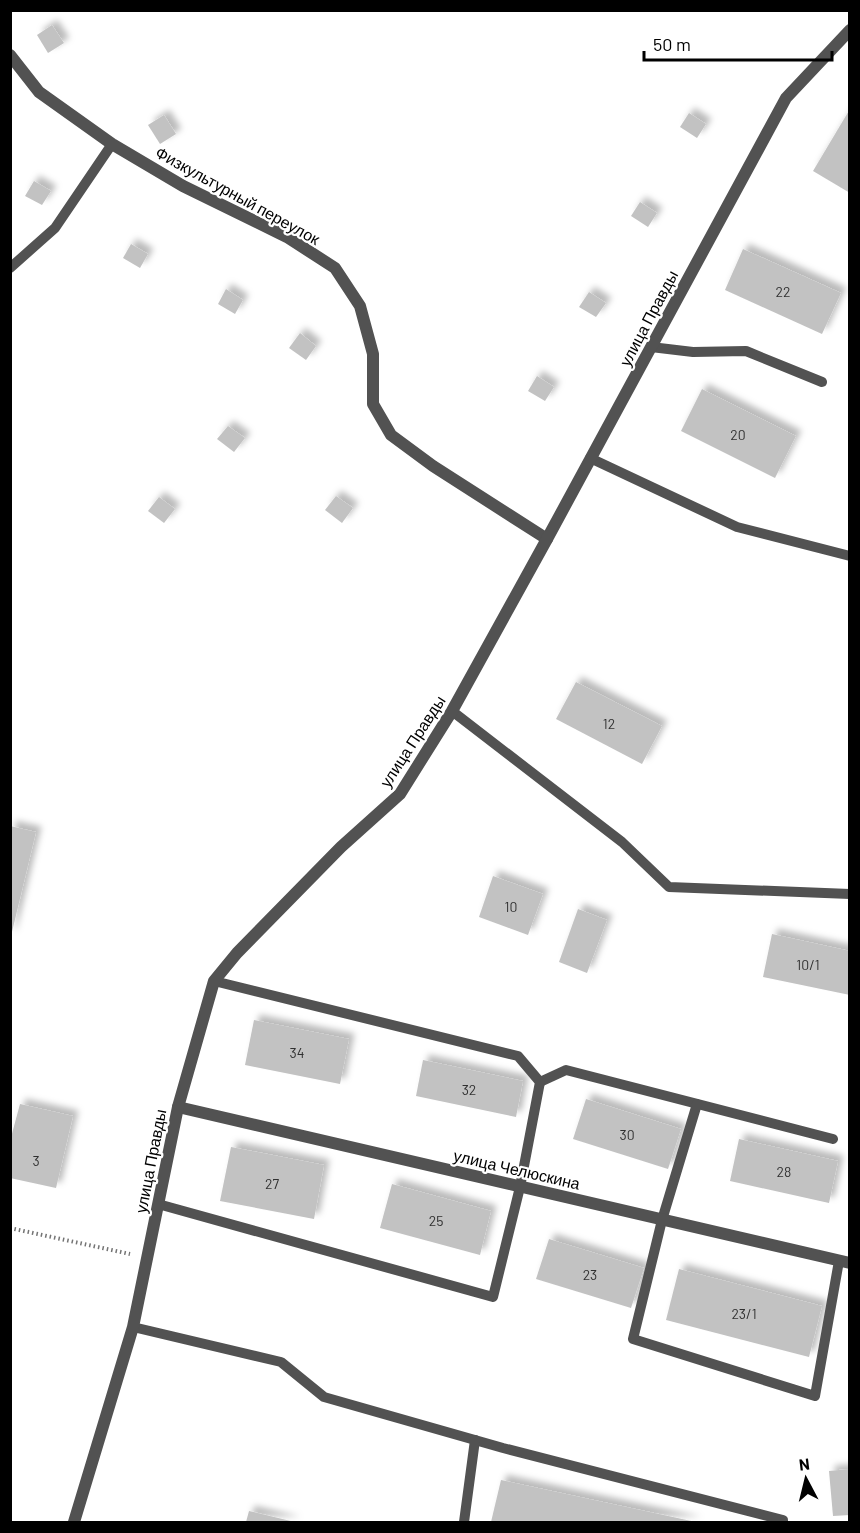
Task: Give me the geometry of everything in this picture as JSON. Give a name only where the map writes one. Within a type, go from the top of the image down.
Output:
[{"type":"street","name":"улица Правды","points":[[74,1522],[134,1326],[178,1107],[214,981],[237,953],[341,847],[400,794],[452,711],[786,98],[849,30]]},
{"type":"street","name":"Физкультурный переулок","points":[[10,55],[39,92],[112,144],[183,186],[287,237],[334,268],[360,306],[373,354],[373,404],[392,435],[433,466],[547,539]]},
{"type":"street","name":"улица Челюскина","points":[[178,1107],[844,1262]]},
{"type":"lane","points":[[10,268],[55,228],[112,144]]},
{"type":"lane","points":[[651,347],[693,352],[746,351],[822,382]]},
{"type":"lane","points":[[590,459],[737,527],[849,556]]},
{"type":"lane","points":[[452,711],[622,842],[669,887],[849,894]]},
{"type":"lane","points":[[214,981],[518,1056],[540,1082]]},
{"type":"lane","points":[[540,1082],[566,1070],[833,1139]]},
{"type":"lane","points":[[158,1204],[493,1297],[520,1186],[540,1082]]},
{"type":"lane","points":[[697,1104],[662,1220],[633,1339],[815,1396],[844,1262]]},
{"type":"lane","points":[[134,1326],[281,1362],[324,1397],[475,1440],[783,1520],[783,1522]]},
{"type":"lane","points":[[464,1522],[475,1440]]},
{"type":"path","points":[[10,1228],[147,1258]]},
{"type":"building","points":[[52,25],[64,43],[48,53],[37,35]]},
{"type":"building","points":[[850,109],[850,193],[813,171]]},
{"type":"building","points":[[689,113],[706,124],[697,138],[680,127]]},
{"type":"building","points":[[164,115],[176,134],[160,144],[148,125]]},
{"type":"building","points":[[34,181],[51,191],[42,205],[25,196]]},
{"type":"building","points":[[640,202],[657,213],[648,227],[631,216]]},
{"type":"building","points":[[131,244],[148,254],[140,268],[123,258]]},
{"type":"building","points":[[743,249],[841,293],[822,334],[725,290]]},
{"type":"building","points":[[226,289],[243,300],[235,314],[218,304]]},
{"type":"building","points":[[589,292],[606,303],[596,317],[579,307]]},
{"type":"building","points":[[300,333],[316,346],[306,360],[289,348]]},
{"type":"building","points":[[537,376],[554,387],[545,401],[528,391]]},
{"type":"building","points":[[702,389],[796,436],[775,478],[681,431]]},
{"type":"building","points":[[228,426],[245,438],[234,452],[217,439]]},
{"type":"building","points":[[336,496],[353,508],[342,523],[325,510]]},
{"type":"building","points":[[159,497],[175,509],[164,523],[148,511]]},
{"type":"building","points":[[576,682],[662,726],[642,764],[556,719]]},
{"type":"building","points":[[10,826],[36,832],[11,936],[10,936]]},
{"type":"building","points":[[493,876],[543,894],[528,935],[479,917]]},
{"type":"building","points":[[578,909],[607,920],[587,973],[559,962]]},
{"type":"building","points":[[772,934],[850,951],[850,995],[763,977]]},
{"type":"building","points":[[254,1020],[349,1039],[340,1084],[245,1065]]},
{"type":"building","points":[[423,1060],[523,1081],[516,1117],[416,1096]]},
{"type":"building","points":[[586,1099],[681,1129],[668,1169],[573,1139]]},
{"type":"building","points":[[20,1104],[73,1116],[56,1188],[10,1178],[10,1141]]},
{"type":"building","points":[[739,1139],[838,1161],[829,1203],[730,1181]]},
{"type":"building","points":[[231,1147],[324,1165],[314,1219],[220,1201]]},
{"type":"building","points":[[392,1184],[491,1211],[480,1255],[380,1228]]},
{"type":"building","points":[[549,1239],[644,1268],[631,1308],[536,1279]]},
{"type":"building","points":[[679,1269],[822,1306],[809,1357],[666,1320]]},
{"type":"building","points":[[850,1469],[850,1515],[833,1516],[829,1471]]},
{"type":"building","points":[[501,1480],[696,1522],[491,1522]]},
{"type":"building","points":[[249,1511],[295,1522],[246,1522]]}]
